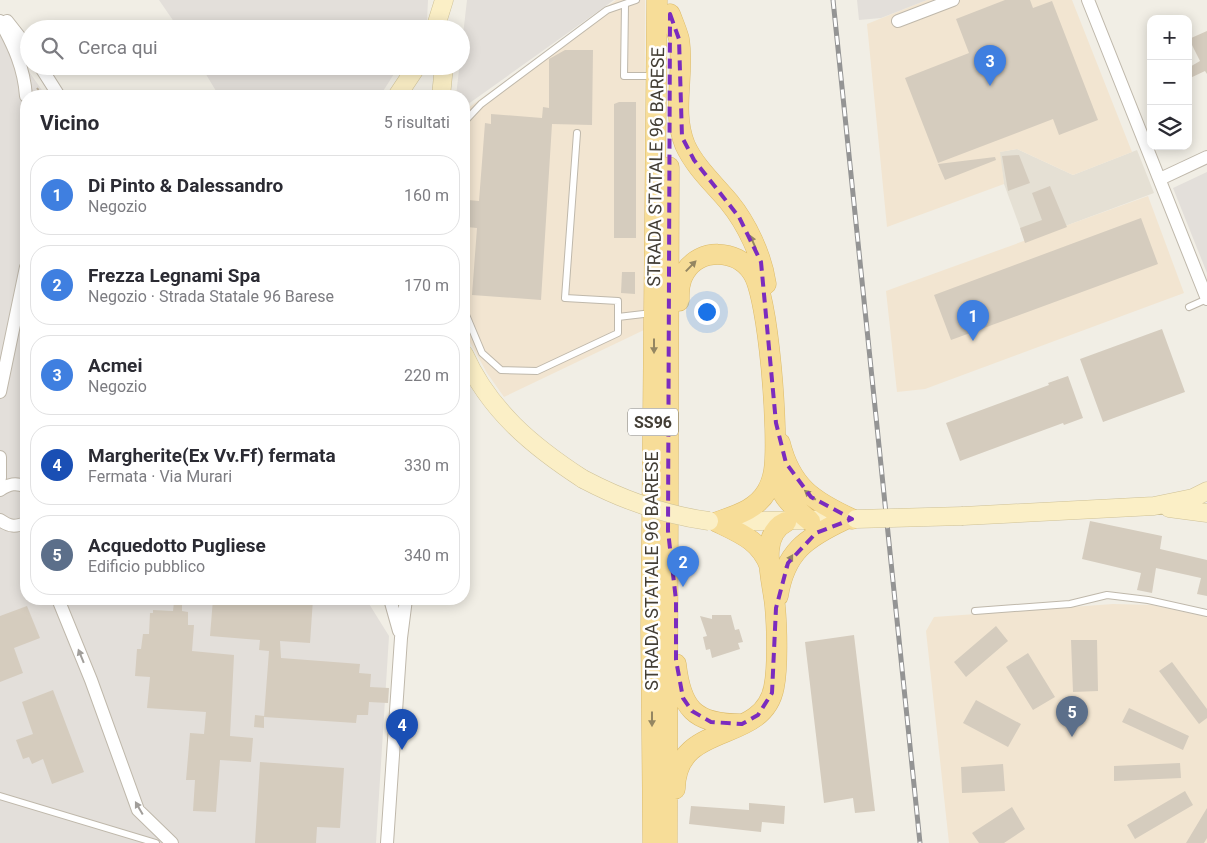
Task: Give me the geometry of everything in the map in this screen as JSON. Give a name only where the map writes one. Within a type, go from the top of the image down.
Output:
[{"type":"main road","name":"STRADA STATALE 96 BARESE","points":[[653,843],[651,628],[656,76],[666,5]]},
{"type":"main road","name":"STRADA STATALE 96 BARESE","points":[[666,5],[669,415],[667,843]]},
{"type":"main road","points":[[666,5],[679,39],[679,118],[682,137],[694,160],[731,204],[754,244],[765,278],[766,324],[776,423],[775,468],[777,482],[782,493],[810,521]]},
{"type":"main road","points":[[669,415],[678,359],[679,286],[684,273],[693,262],[705,255],[720,254],[734,257],[749,268],[757,281],[766,324]]},
{"type":"main road","points":[[776,423],[786,463],[798,483],[819,503],[851,519]]},
{"type":"main road","points":[[713,522],[748,510],[762,498],[771,483],[775,468]]},
{"type":"main road","points":[[776,608],[783,572],[793,555],[816,533],[851,519]]},
{"type":"main road","points":[[713,522],[752,541],[763,552],[770,567]]},
{"type":"main road","points":[[674,843],[675,782],[682,760],[698,743],[758,715],[772,693],[775,677],[776,608],[770,567],[772,537],[778,526],[786,522]]},
{"type":"main road","points":[[668,531],[676,600],[676,660],[683,698],[692,711],[704,719],[718,723],[742,724]]},
{"type":"street","points":[[438,20],[444,0]]},
{"type":"street","points":[[448,20],[449,0]]},
{"type":"street","points":[[898,21],[953,0]]},
{"type":"street","points":[[1088,0],[1207,299]]},
{"type":"street","points":[[0,12],[20,38]]},
{"type":"street","points":[[0,21],[14,44],[20,65]]},
{"type":"street","points":[[23,75],[25,90]]},
{"type":"street","points":[[46,75],[56,90]]},
{"type":"street","points":[[401,90],[411,75]]},
{"type":"street","points":[[442,90],[443,75]]},
{"type":"street","points":[[1160,179],[1207,157]]},
{"type":"street","points":[[0,392],[20,296]]},
{"type":"street","points":[[470,367],[474,376],[501,414],[560,464],[583,479],[635,504],[713,522],[786,522],[963,516],[1154,506],[1193,498],[1207,491]]},
{"type":"street","points":[[0,457],[0,478]]},
{"type":"street","points":[[0,490],[7,485],[20,484]]},
{"type":"street","points":[[1154,506],[1207,513]]},
{"type":"street","points":[[3,523],[16,526],[20,525]]},
{"type":"street","points":[[60,605],[91,680],[138,810],[172,843]]},
{"type":"street","points":[[392,605],[402,638]]},
{"type":"street","points":[[387,843],[405,605]]},
{"type":"lane","points":[[470,115],[481,104],[607,10],[636,0]]},
{"type":"lane","points":[[625,4],[624,76],[656,76]]},
{"type":"lane","points":[[470,324],[482,353],[501,370],[536,371],[618,333],[618,301],[565,298],[576,133]]},
{"type":"lane","points":[[1189,306],[1207,299]]},
{"type":"lane","points":[[618,317],[654,313]]},
{"type":"lane","points":[[974,611],[1070,604],[1107,595],[1148,600],[1207,613]]},
{"type":"lane","points":[[0,796],[156,843]]},
{"type":"highlighted area","points":[[670,14],[679,39],[682,137],[694,160],[739,217],[761,262],[776,423],[786,463],[811,497],[852,519],[816,533],[788,563],[776,608],[772,693],[758,715],[742,724],[711,722],[692,711],[683,698],[676,660],[676,600],[668,531]]},
{"type":"shaded area","points":[[159,0],[428,0],[427,20],[173,20]]},
{"type":"shaded area","points":[[467,0],[614,0],[470,103],[470,90],[457,90],[458,75],[470,75],[470,20],[465,20]]},
{"type":"shaded area","points":[[616,0],[645,0],[644,330],[504,397],[487,373],[470,342],[470,107]]},
{"type":"shaded area","points":[[857,0],[927,0],[881,18],[859,20]]},
{"type":"shaded area","points":[[927,0],[1072,0],[1132,152],[1073,175],[1017,149],[1000,152],[1004,184],[887,227],[867,24]]},
{"type":"shaded area","points":[[0,30],[20,59],[20,75],[31,75],[42,90],[20,90],[20,605],[370,605],[389,636],[376,843],[0,843]]},
{"type":"shaded area","points":[[206,75],[393,75],[384,90],[215,90]]},
{"type":"shaded area","points":[[1017,149],[1073,175],[1137,150],[1154,193],[1025,241],[1004,184],[999,152]]},
{"type":"shaded area","points":[[1207,172],[1207,273],[1173,188]]},
{"type":"shaded area","points":[[1148,196],[1184,293],[925,389],[897,392],[886,291]]},
{"type":"shaded area","points":[[1113,604],[1152,605],[1207,617],[1207,843],[949,843],[926,631],[934,617]]},
{"type":"building","points":[[1005,0],[1030,0],[1033,8],[1052,1],[1098,120],[1059,135],[1053,119],[938,163],[905,78],[969,53],[956,19]]},
{"type":"building","points":[[1207,31],[1207,74],[1205,71],[1192,77],[1192,66],[1200,61],[1192,45],[1192,38]]},
{"type":"building","points":[[565,50],[593,50],[592,125],[552,124],[541,300],[472,295],[477,228],[470,227],[470,200],[479,201],[485,123],[491,124],[491,114],[542,118],[543,107],[549,108],[549,59]]},
{"type":"building","points":[[619,102],[636,102],[636,238],[614,238],[614,104]]},
{"type":"building","points":[[1019,155],[1030,183],[1008,191],[1002,156]]},
{"type":"building","points":[[995,157],[996,160],[945,180],[938,164]]},
{"type":"building","points":[[1050,186],[1067,227],[1025,243],[1020,228],[1042,220],[1032,193]]},
{"type":"building","points":[[1141,218],[1158,264],[951,340],[934,295]]},
{"type":"building","points":[[622,272],[635,272],[635,294],[621,293]]},
{"type":"building","points":[[1162,329],[1185,392],[1103,422],[1080,359]]},
{"type":"building","points":[[1068,376],[1083,418],[1064,425],[1063,423],[960,461],[946,423],[1049,385],[1048,383]]},
{"type":"building","points":[[1090,521],[1162,536],[1160,549],[1207,560],[1207,596],[1197,594],[1201,578],[1156,568],[1152,593],[1137,590],[1141,573],[1082,559]]},
{"type":"building","points":[[174,605],[182,605],[182,611],[188,612],[188,625],[194,625],[192,651],[234,655],[230,736],[253,738],[251,762],[220,760],[216,812],[193,811],[195,780],[186,780],[190,733],[204,734],[206,712],[147,708],[150,677],[135,676],[137,649],[141,649],[143,634],[149,634],[150,613],[153,613],[153,610],[173,611]]},
{"type":"building","points":[[213,605],[313,605],[310,643],[280,641],[281,658],[360,664],[359,673],[371,674],[370,687],[389,688],[388,703],[369,702],[368,715],[357,715],[356,723],[264,717],[269,651],[259,650],[260,640],[210,636]]},
{"type":"building","points":[[27,606],[40,638],[14,648],[23,673],[0,682],[0,616]]},
{"type":"building","points":[[712,615],[731,615],[735,630],[739,629],[743,642],[738,643],[740,649],[712,658],[710,649],[706,650],[703,637],[707,636],[700,616],[712,619]]},
{"type":"building","points":[[996,626],[1008,641],[966,677],[954,662]]},
{"type":"building","points":[[854,635],[875,811],[855,813],[853,798],[824,803],[805,642]]},
{"type":"building","points":[[1071,640],[1097,640],[1098,691],[1073,692]]},
{"type":"building","points":[[1028,653],[1055,697],[1033,710],[1006,667]]},
{"type":"building","points":[[1172,662],[1207,709],[1207,718],[1199,724],[1159,671]]},
{"type":"building","points":[[53,690],[84,772],[52,784],[43,759],[32,764],[29,757],[23,759],[16,740],[33,734],[22,702]]},
{"type":"building","points":[[976,700],[1021,724],[1008,747],[963,723]]},
{"type":"building","points":[[1129,708],[1189,736],[1183,750],[1122,722]]},
{"type":"building","points":[[255,715],[264,716],[264,728],[254,727]]},
{"type":"building","points":[[260,762],[344,768],[340,828],[317,827],[316,843],[255,843]]},
{"type":"building","points":[[1180,763],[1181,778],[1114,781],[1114,766]]},
{"type":"building","points":[[1003,764],[1005,791],[962,793],[961,767]]},
{"type":"building","points":[[1185,791],[1193,805],[1135,839],[1127,825]]},
{"type":"building","points":[[749,803],[785,806],[784,824],[762,822],[761,832],[689,824],[691,806],[749,810]]},
{"type":"building","points":[[1012,807],[1025,829],[1004,843],[979,843],[972,833]]},
{"type":"building","points":[[1207,808],[1207,838],[1204,843],[1186,843]]},
{"type":"railway","points":[[833,0],[920,843]]},
{"type":"place","name":"Acmei","points":[[990,86]]},
{"type":"place","name":"Di Pinto & Dalessandro","points":[[973,341]]},
{"type":"place","name":"Frezza Legnami Spa","points":[[683,587]]},
{"type":"place","name":"Acquedotto Pugliese","points":[[1072,737]]},
{"type":"place","name":"Margherite(Ex Vv.Ff) fermata","points":[[402,750]]}]
